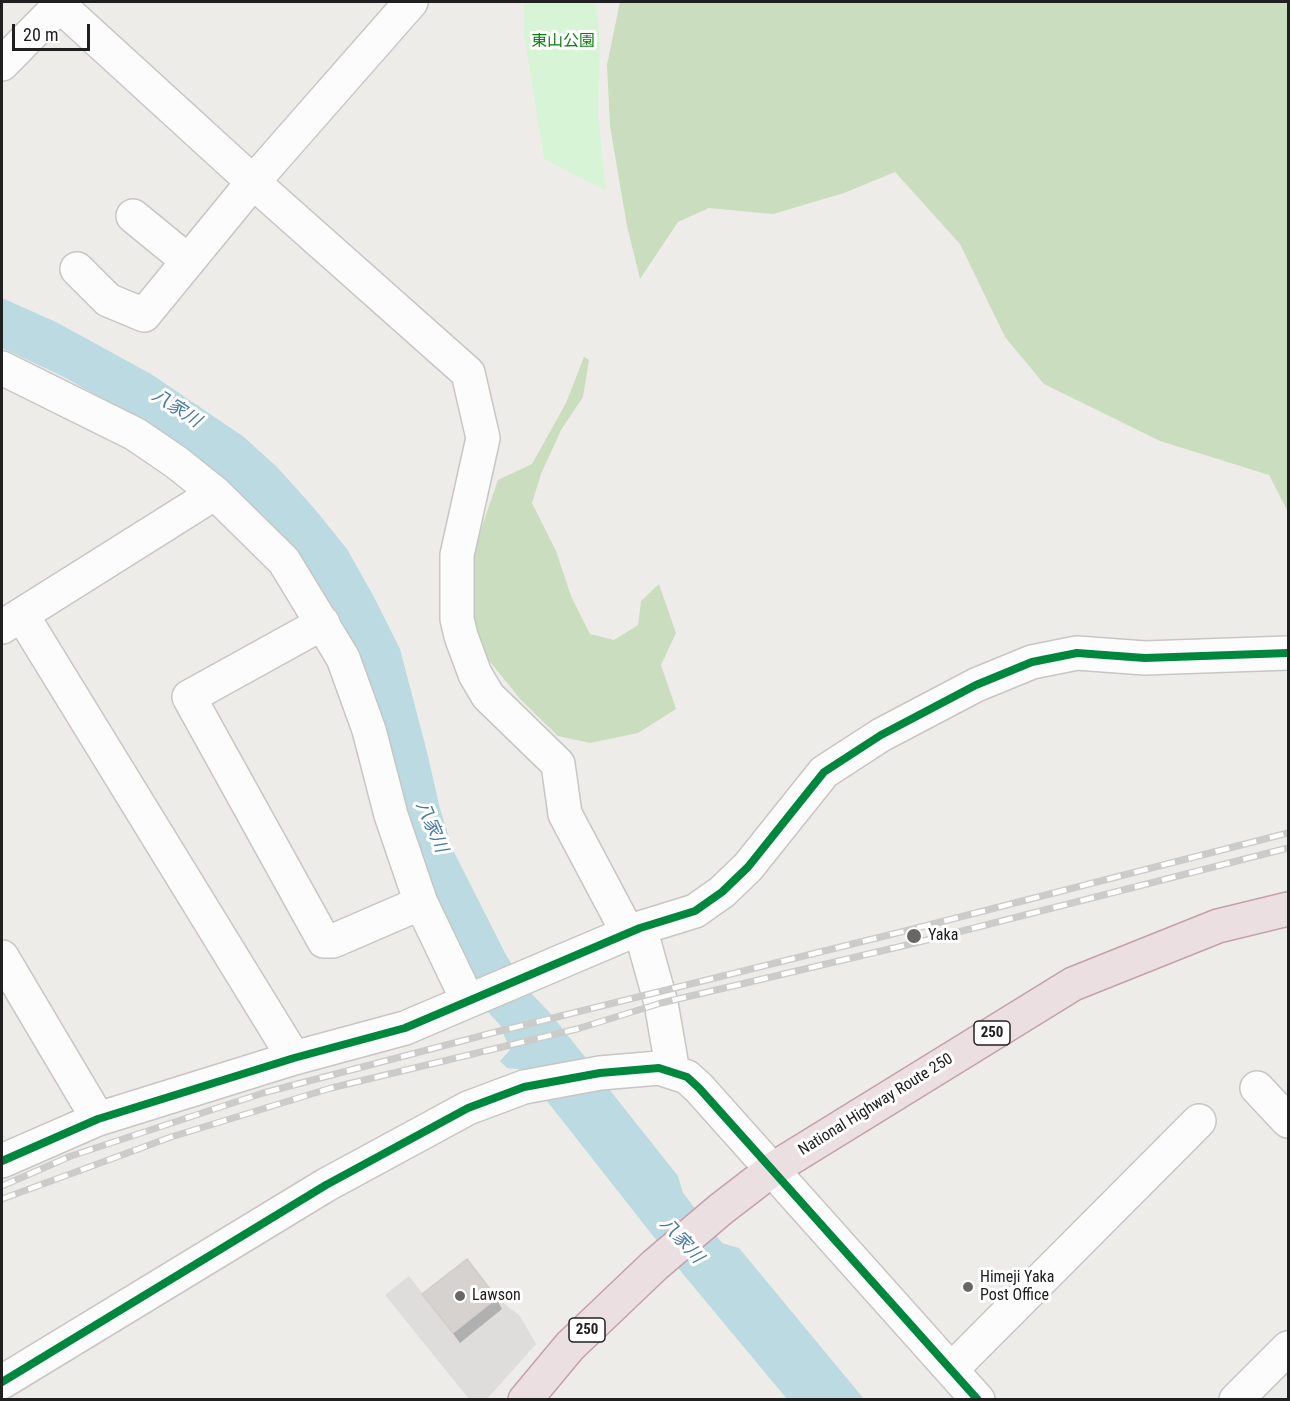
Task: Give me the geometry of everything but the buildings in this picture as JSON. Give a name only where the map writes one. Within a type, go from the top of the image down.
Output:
[{"type":"highway","name":"National Highway Route 250","points":[[525,1400],[570,1346],[655,1266],[721,1209],[773,1169],[1073,984],[1218,926],[1288,909]]},
{"type":"street","points":[[77,269],[108,300],[144,315],[253,182],[411,2]]},
{"type":"street","points":[[2,64],[58,3],[253,182],[468,373],[483,438],[457,555],[457,620],[461,636],[475,674],[488,696],[558,764],[565,814],[634,930],[661,1003],[673,1072]]},
{"type":"street","points":[[133,216],[188,261]]},
{"type":"street","points":[[2,368],[135,434],[176,462],[215,493],[284,561],[343,658],[369,730],[391,815],[421,903],[468,1001]]},
{"type":"street","points":[[215,493],[12,621],[294,1058]]},
{"type":"street","points":[[323,623],[189,697],[324,941],[333,941],[421,903]]},
{"type":"street","points":[[2,1161],[98,1119],[294,1058],[405,1028],[634,930],[695,911],[722,892],[748,867],[824,772],[881,735],[994,677],[1032,662],[1077,653],[1145,658],[1288,653]]},
{"type":"street","points":[[2,957],[98,1119]]},
{"type":"street","points":[[2,1382],[326,1185],[468,1108],[524,1088],[600,1073],[659,1068],[687,1077],[699,1088],[978,1400]]},
{"type":"street","points":[[1257,1088],[1288,1121]]},
{"type":"street","points":[[952,1369],[1199,1121]]},
{"type":"street","points":[[1236,1400],[1288,1348]]},
{"type":"green space","name":"東山公園","points":[[524,2],[596,2],[600,45],[598,114],[606,191],[544,159],[524,34]]},
{"type":"green space","points":[[620,2],[1288,2],[1288,512],[1269,475],[1160,441],[1044,384],[1005,337],[960,244],[895,172],[844,193],[773,214],[709,208],[678,222],[640,279],[627,226],[610,126],[607,65]]},
{"type":"green space","points":[[584,357],[589,360],[583,397],[561,430],[541,474],[532,503],[556,551],[571,596],[590,634],[614,640],[638,625],[641,601],[659,584],[676,633],[661,665],[676,709],[638,733],[590,743],[558,736],[521,700],[486,657],[466,614],[469,564],[498,480],[532,464],[566,403]]},
{"type":"shaded area","points":[[409,1276],[453,1333],[497,1298],[520,1316],[536,1344],[487,1399],[469,1399],[385,1295]]},
{"type":"water","name":"八家川","points":[[2,298],[56,322],[151,374],[244,437],[277,467],[347,549],[400,649],[440,809],[453,850],[506,955],[528,990],[550,1013],[585,1057],[595,1083],[605,1084],[678,1176],[683,1193],[722,1243],[739,1248],[864,1399],[787,1399],[683,1274],[543,1096],[527,1070],[507,1068],[500,1061],[510,1050],[500,1025],[487,1011],[399,816],[353,650],[328,600],[265,517],[213,471],[139,419],[62,376],[2,348]]},
{"type":"railway","points":[[2,1186],[71,1156],[263,1093],[492,1033],[1288,833]]},
{"type":"railway","points":[[2,1199],[171,1137],[331,1088],[577,1029],[661,1003],[915,943],[1288,848]]},
{"type":"cycle path","points":[[2,1161],[98,1119],[294,1058],[405,1028],[640,928],[695,911],[722,892],[748,867],[824,772],[881,735],[976,685],[1032,662],[1077,653],[1145,658],[1288,653]]},
{"type":"cycle path","points":[[2,1382],[326,1185],[468,1108],[524,1087],[600,1073],[659,1068],[687,1077],[699,1088],[978,1400]]},
{"type":"place","name":"Yaka","points":[[914,936]]},
{"type":"place","name":"Himeji Yaka Post Office","points":[[968,1287]]},
{"type":"place","name":"Lawson","points":[[460,1296]]}]
